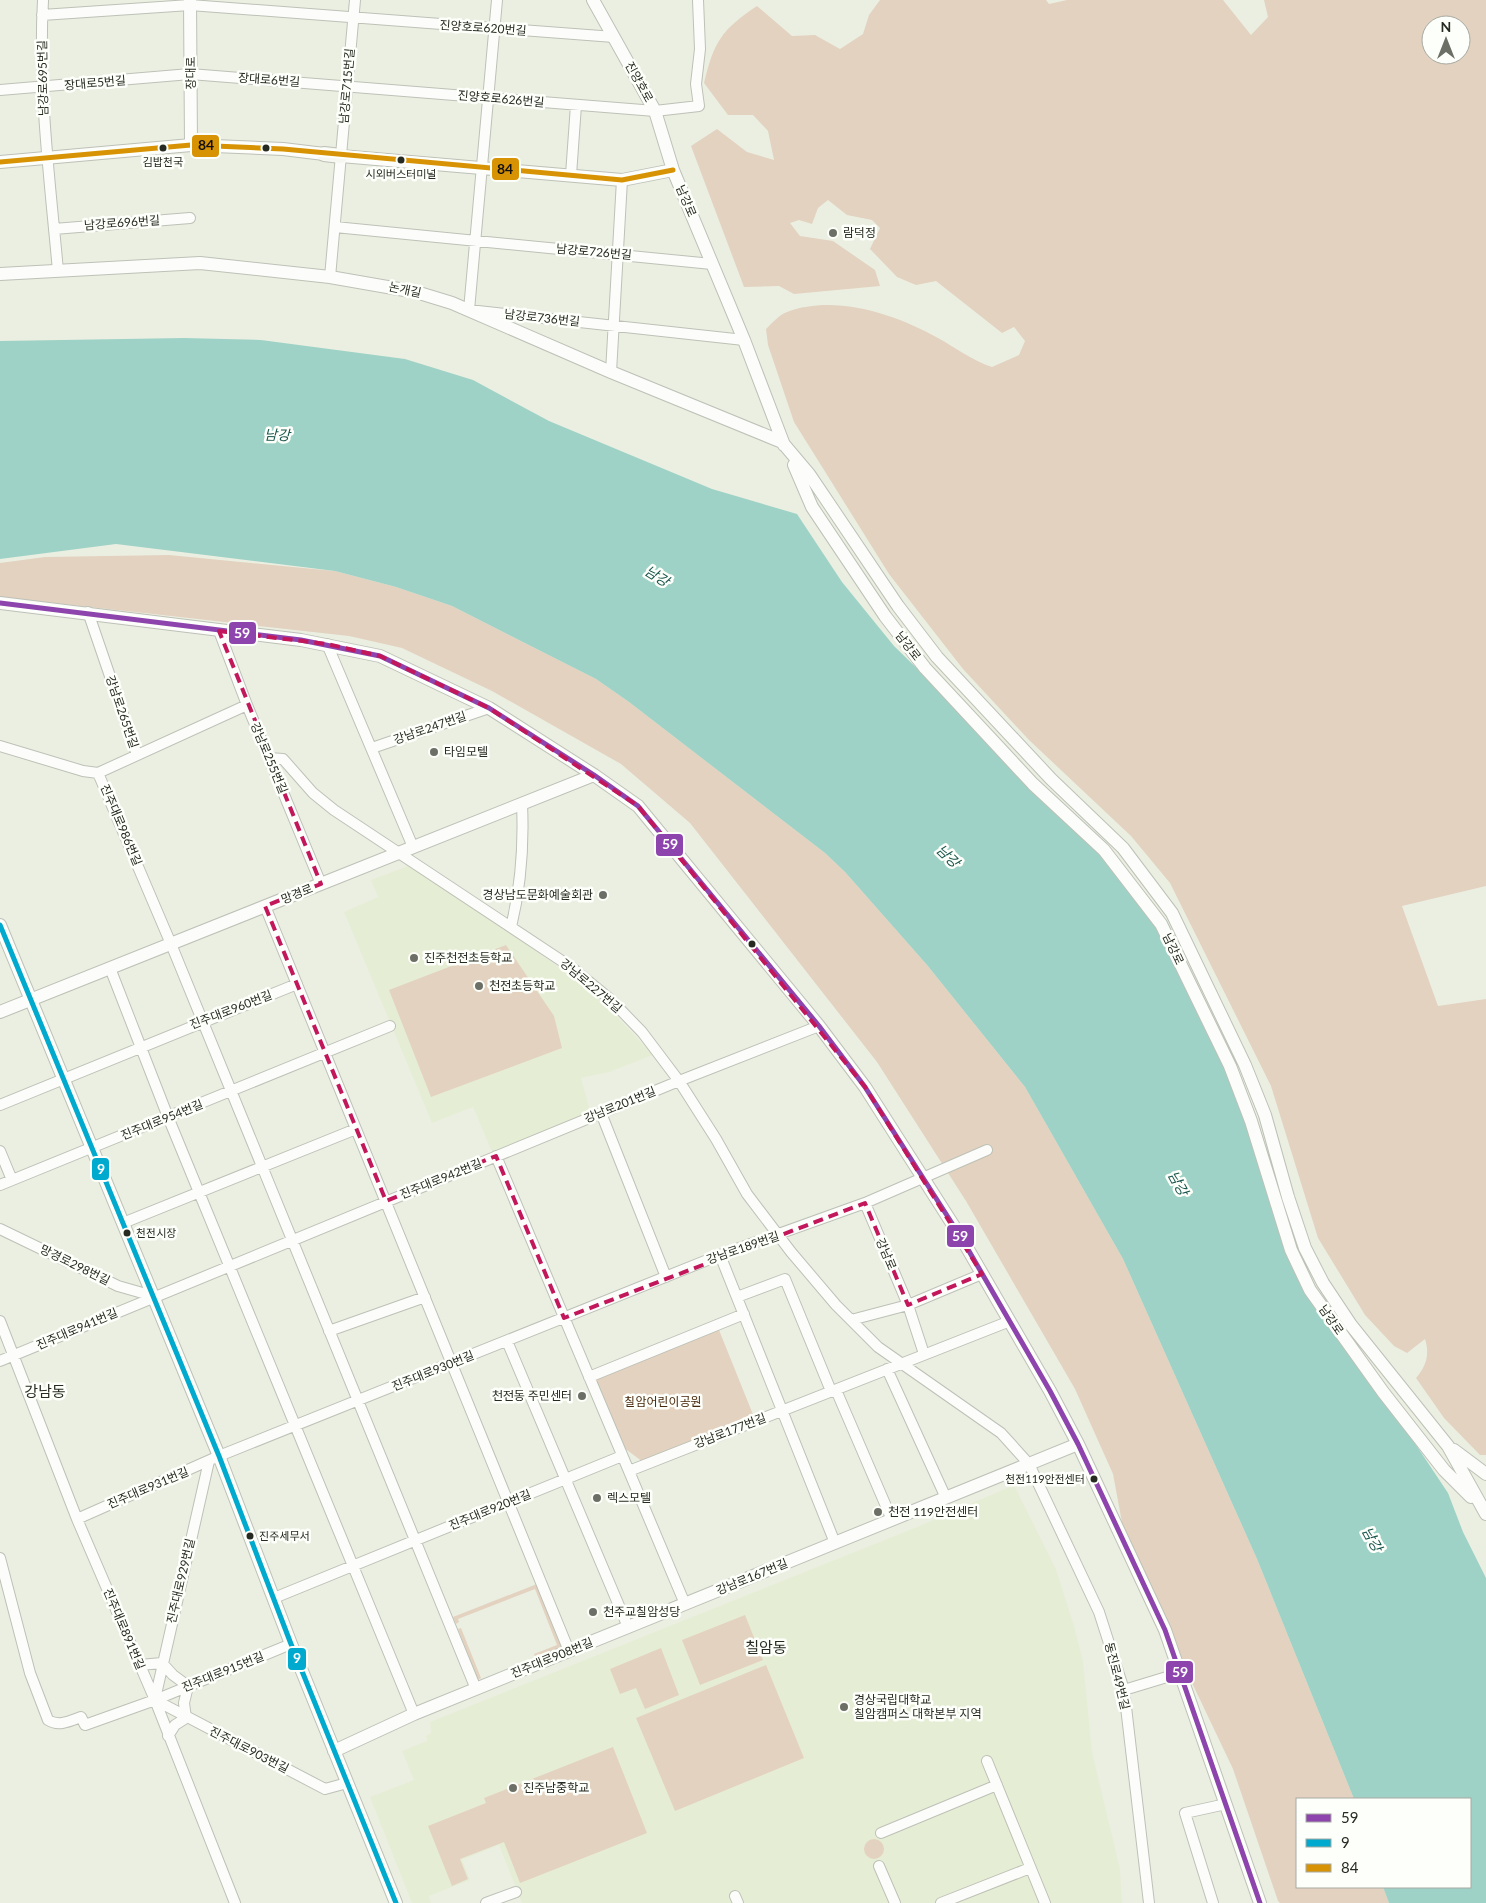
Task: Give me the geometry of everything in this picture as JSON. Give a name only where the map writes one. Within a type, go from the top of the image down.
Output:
[{"type":"main road","name":"남강로","points":[[324,154],[341,156]]},
{"type":"street","name":"남강로695번길","points":[[43,0],[42,87],[46,156]]},
{"type":"street","name":"남강로715번길","points":[[330,277],[355,0]]},
{"type":"street","points":[[469,310],[490,98],[497,0]]},
{"type":"street","name":"진양호로","points":[[593,0],[655,111],[673,170]]},
{"type":"street","name":"진양호로626번길","points":[[348,86],[655,111],[699,106],[696,84],[700,48],[698,0]]},
{"type":"street","name":"진양호로620번길","points":[[42,15],[190,2],[494,29],[614,37]]},
{"type":"street","name":"장대로","points":[[190,2],[191,145]]},
{"type":"street","name":"장대로6번길","points":[[190,74],[348,86]]},
{"type":"street","name":"장대로5번길","points":[[0,90],[190,74]]},
{"type":"street","points":[[570,175],[576,105]]},
{"type":"street","name":"남강로","points":[[0,162],[46,156],[191,145],[283,149],[324,154]]},
{"type":"street","points":[[46,156],[58,271]]},
{"type":"street","name":"남강로","points":[[341,156],[622,180],[673,170],[744,340],[782,442],[802,480],[812,507],[885,616],[925,668],[1033,784],[1104,850],[1161,924],[1230,1066],[1251,1121],[1291,1250],[1310,1290],[1383,1392],[1444,1470],[1485,1509]]},
{"type":"street","points":[[611,372],[622,180]]},
{"type":"street","name":"남강로696번길","points":[[54,229],[190,218]]},
{"type":"street","name":"남강로726번길","points":[[336,227],[712,264]]},
{"type":"street","name":"논개길","points":[[0,274],[200,263],[330,277],[416,292],[469,310],[611,372],[782,442]]},
{"type":"street","name":"남강로736번길","points":[[469,310],[744,340]]},
{"type":"street","name":"남강로","points":[[782,442],[809,474],[898,606],[937,657],[1051,780],[1124,848],[1172,913],[1244,1065],[1265,1115],[1288,1197],[1305,1248],[1323,1283],[1351,1325],[1448,1446],[1485,1509]]},
{"type":"street","points":[[0,603],[88,612],[327,644],[380,656],[489,708],[594,775],[638,806],[664,835],[750,944],[819,1026],[865,1087],[1010,1321],[1078,1444],[1165,1630],[1260,1903]]},
{"type":"street","name":"강남로265번길","points":[[88,612],[138,755],[247,705]]},
{"type":"street","name":"강남로255번길","points":[[219,631],[247,705],[321,884]]},
{"type":"street","points":[[327,644],[413,847]]},
{"type":"street","name":"강남로247번길","points":[[372,748],[489,708]]},
{"type":"street","name":"진주대로986번길","points":[[0,746],[83,772],[98,773],[231,1091]]},
{"type":"street","points":[[98,773],[138,755]]},
{"type":"street","name":"강남로227번길","points":[[269,758],[283,759],[320,799],[570,967],[611,1000],[642,1032],[679,1081],[697,1108],[747,1194],[797,1260],[851,1320]]},
{"type":"street","name":"망경로","points":[[0,1012],[594,775]]},
{"type":"street","points":[[511,927],[519,895],[522,864],[522,804]]},
{"type":"street","points":[[266,906],[325,1053]]},
{"type":"street","points":[[0,925],[65,1078],[153,1296],[214,1459],[274,1598],[396,1903]]},
{"type":"street","points":[[110,968],[168,1117],[414,1714]]},
{"type":"street","name":"진주대로960번길","points":[[0,1105],[201,1021],[297,984]]},
{"type":"street","name":"진주대로954번길","points":[[0,1185],[390,1026]]},
{"type":"street","name":"강남로201번길","points":[[496,1156],[819,1026]]},
{"type":"street","name":"진주대로942번길","points":[[325,1053],[386,1201]]},
{"type":"street","points":[[231,1091],[476,1689]]},
{"type":"street","points":[[601,1113],[666,1277]]},
{"type":"street","points":[[123,1224],[356,1129]]},
{"type":"street","name":"강남로189번길","points":[[564,1318],[720,1255],[779,1236],[865,1203],[988,1150]]},
{"type":"street","points":[[0,1151],[12,1180]]},
{"type":"street","points":[[496,1156],[685,1604]]},
{"type":"street","name":"진주대로942번길","points":[[153,1296],[496,1156]]},
{"type":"street","points":[[386,1201],[569,1651]]},
{"type":"street","name":"강남로","points":[[865,1203],[908,1305],[924,1354]]},
{"type":"street","name":"망경로298번길","points":[[0,1229],[118,1286],[153,1296]]},
{"type":"street","points":[[720,1255],[835,1543]]},
{"type":"street","points":[[851,1320],[908,1305],[982,1274]]},
{"type":"street","points":[[737,1296],[785,1279],[892,1520]]},
{"type":"street","name":"진주대로941번길","points":[[0,1361],[153,1296]]},
{"type":"street","points":[[329,1331],[424,1297]]},
{"type":"street","points":[[589,1377],[744,1314]]},
{"type":"street","name":"진주대로930번길","points":[[214,1459],[564,1318]]},
{"type":"street","name":"동진로49번길","points":[[851,1320],[878,1347],[1001,1433],[1029,1464],[1099,1612],[1124,1690],[1149,1903]]},
{"type":"street","name":"진주대로891번길","points":[[0,1321],[15,1355],[77,1519],[155,1700],[235,1903]]},
{"type":"street","name":"강남로177번길","points":[[629,1471],[1010,1321]]},
{"type":"street","points":[[507,1341],[628,1627]]},
{"type":"street","points":[[887,1369],[918,1433],[946,1498]]},
{"type":"street","name":"강남로167번길","points":[[685,1604],[1078,1444]]},
{"type":"street","points":[[1448,1446],[1486,1474]]},
{"type":"street","name":"진주대로920번길","points":[[274,1598],[622,1456]]},
{"type":"street","name":"진주대로931번길","points":[[77,1519],[214,1459]]},
{"type":"street","name":"진주대로929번길","points":[[155,1700],[162,1663],[214,1459]]},
{"type":"street","name":"진주대로915번길","points":[[0,1558],[30,1673],[48,1720],[54,1724],[64,1723],[81,1717],[85,1726],[155,1700],[291,1644]]},
{"type":"street","name":"진주대로908번길","points":[[334,1751],[414,1714],[685,1604]]},
{"type":"street","points":[[140,1665],[162,1663],[173,1675],[188,1686],[184,1703],[186,1718],[175,1725],[168,1736]]},
{"type":"street","points":[[1124,1690],[1180,1672]]},
{"type":"street","name":"진주대로903번길","points":[[155,1700],[186,1718],[325,1788],[347,1783]]},
{"type":"street","points":[[987,1761],[1045,1903]]},
{"type":"street","points":[[881,1833],[997,1785]]},
{"type":"street","points":[[1213,1903],[1185,1813],[1226,1804]]},
{"type":"street","points":[[879,1866],[895,1903]]},
{"type":"street","points":[[941,1903],[1030,1868]]},
{"type":"street","points":[[486,1903],[516,1892]]},
{"type":"highlighted area","points":[[219,631],[327,644],[380,656],[489,708],[638,806],[865,1087],[982,1274],[908,1305],[865,1203],[564,1318],[496,1156],[386,1201],[265,906],[321,884]]},
{"type":"shaded area","name":"천전초등학교","points":[[408,866],[444,887],[563,970],[604,1003],[653,1055],[609,1072],[581,1078],[591,1114],[492,1152],[473,1107],[432,1123],[344,912],[378,897],[371,880]]},
{"type":"shaded area","name":"경상국립대학교 칠암캠퍼스 대학본부 지역","points":[[1014,1485],[1056,1569],[1074,1626],[1083,1661],[1092,1752],[1120,1869],[1122,1903],[522,1903],[499,1845],[462,1860],[470,1880],[429,1896],[431,1903],[412,1903],[370,1797],[414,1780],[402,1751],[427,1741],[426,1736],[431,1733],[430,1722],[917,1527]]},
{"type":"green space","points":[[880,0],[1046,0],[1049,4],[1067,0],[1223,0],[1251,35],[1268,17],[1264,0],[1486,0],[1486,886],[1402,906],[1438,1006],[1486,999],[1486,1455],[1480,1455],[1444,1418],[1416,1378],[1426,1360],[1425,1339],[1407,1353],[1394,1346],[1365,1315],[1318,1238],[1271,1086],[1170,883],[1131,836],[1029,740],[963,669],[889,574],[794,422],[768,345],[766,329],[778,317],[787,312],[825,305],[845,306],[884,314],[921,329],[971,358],[992,367],[1019,355],[1025,341],[1014,327],[1002,333],[936,281],[916,285],[897,277],[870,249],[880,228],[872,220],[847,215],[828,200],[818,208],[812,224],[799,220],[790,223],[800,236],[833,241],[875,270],[880,286],[794,294],[779,286],[744,287],[691,146],[717,129],[747,152],[774,160],[768,131],[753,115],[728,115],[704,83],[711,57],[727,30],[757,6],[792,36],[815,35],[840,49],[863,34],[869,15]]},
{"type":"green space","points":[[169,555],[335,571],[396,587],[452,606],[596,679],[629,702],[825,853],[845,872],[927,965],[1025,1087],[1123,1259],[1257,1559],[1354,1798],[1296,1798],[1296,1888],[1383,1888],[1389,1903],[1280,1903],[1278,1901],[1233,1769],[1126,1544],[1113,1474],[1075,1389],[966,1201],[877,1062],[690,823],[621,764],[492,691],[402,648],[349,636],[0,597],[0,563],[45,557]]},
{"type":"green space","points":[[506,945],[554,1016],[562,1048],[431,1097],[389,990]]},
{"type":"green space","name":"칠암어린이공원","points":[[719,1330],[754,1417],[643,1462],[623,1447],[594,1376]]},
{"type":"green space","points":[[537,1584],[562,1647],[535,1657],[534,1654],[557,1645],[535,1589],[458,1619],[459,1622],[456,1624],[453,1617]]},
{"type":"green space","points":[[745,1615],[763,1660],[700,1685],[682,1640]]},
{"type":"green space","points":[[461,1628],[481,1678],[478,1680],[458,1629]]},
{"type":"green space","points":[[661,1648],[679,1695],[645,1709],[636,1688],[620,1694],[610,1669]]},
{"type":"green space","points":[[766,1665],[804,1758],[675,1811],[636,1718]]},
{"type":"green space","points":[[613,1747],[647,1833],[520,1883],[504,1842],[460,1859],[468,1879],[452,1886],[428,1826],[486,1803],[484,1798]]},
{"type":"green space","points":[[874,1839],[881,1842],[884,1849],[881,1856],[874,1859],[867,1856],[864,1849],[867,1842]]},
{"type":"water","name":"남강","points":[[184,338],[261,340],[405,359],[473,380],[549,421],[712,489],[797,514],[842,582],[894,646],[1012,761],[1145,896],[1224,1048],[1301,1272],[1448,1493],[1463,1532],[1486,1578],[1486,1903],[1389,1903],[1383,1888],[1471,1888],[1471,1798],[1354,1798],[1257,1559],[1123,1259],[1025,1087],[927,965],[845,872],[825,853],[629,702],[596,679],[452,606],[396,587],[335,571],[116,544],[0,559],[0,341]]},
{"type":"transit line","name":"84","points":[[0,162],[191,145],[283,149],[622,180],[673,170]]},
{"type":"transit line","name":"59","points":[[0,603],[301,640],[380,656],[489,708],[594,775],[638,806],[819,1026],[865,1087],[962,1239],[1050,1391],[1078,1444],[1165,1630],[1260,1903]]},
{"type":"transit line","name":"9","points":[[0,925],[219,1456],[291,1644],[396,1903]]},
{"type":"place","name":"김밥천국","points":[[163,148]]},
{"type":"place","name":"시외버스터미널","points":[[401,160]]},
{"type":"place","name":"람덕정","points":[[833,233]]},
{"type":"place","name":"타임모텔","points":[[434,752]]},
{"type":"place","name":"경상남도문화예술회관","points":[[603,895]]},
{"type":"place","name":"진주천전초등학교","points":[[414,958]]},
{"type":"place","name":"천전초등학교","points":[[479,986]]},
{"type":"place","name":"천전시장","points":[[127,1233]]},
{"type":"place","name":"천전동 주민센터","points":[[582,1396]]},
{"type":"place","name":"천전119안전센터","points":[[1094,1479]]},
{"type":"place","name":"렉스모텔","points":[[597,1498]]},
{"type":"place","name":"천전 119안전센터","points":[[878,1512]]},
{"type":"place","name":"진주세무서","points":[[250,1536]]},
{"type":"place","name":"천주교칠암성당","points":[[593,1612]]},
{"type":"place","name":"경상국립대학교 칠암캠퍼스 대학본부 지역","points":[[844,1707]]},
{"type":"place","name":"진주남중학교","points":[[513,1788]]},
{"type":"district","name":"강남동","points":[[45,1392]]},
{"type":"district","name":"칠암동","points":[[766,1648]]}]
